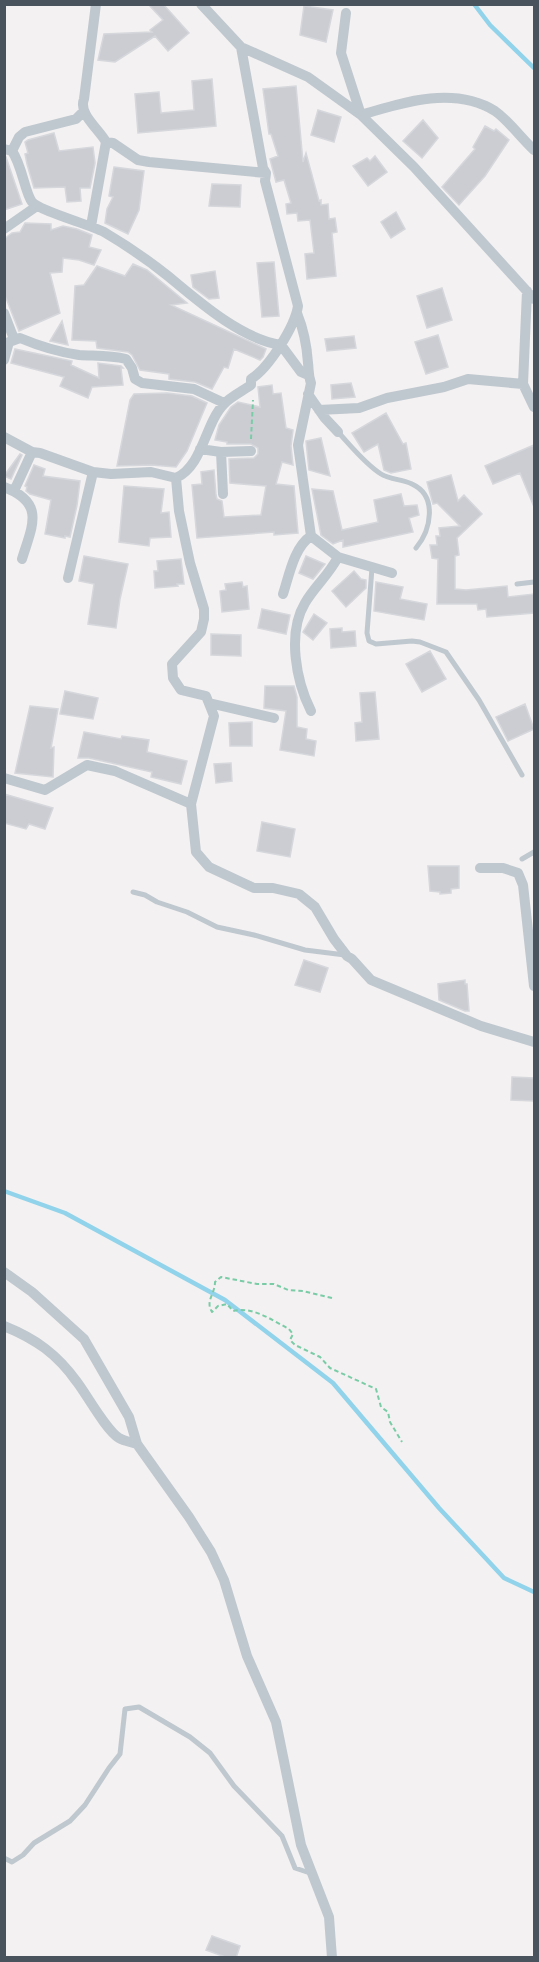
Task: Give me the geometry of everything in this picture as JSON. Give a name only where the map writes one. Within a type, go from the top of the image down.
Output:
[{"type":"street","points":[[91,226],[106,142],[90,118],[83,112],[82,106],[96,4]]},
{"type":"street","points":[[201,4],[241,47],[308,77],[362,115],[414,167],[531,295],[523,384],[534,407]]},
{"type":"street","points":[[346,13],[341,53],[362,115]]},
{"type":"street","points":[[4,437],[32,452],[93,472],[111,474],[152,472],[176,478],[184,475],[224,403],[251,385],[251,379],[258,375],[281,345],[297,313],[298,306],[265,181],[266,173],[263,168],[241,47]]},
{"type":"street","points":[[362,115],[404,102],[443,98],[471,100],[496,112],[534,150]]},
{"type":"street","points":[[83,112],[76,119],[25,132],[8,150],[22,171],[31,201],[42,210],[91,226],[150,262],[218,316],[240,329],[273,344],[281,345],[301,372],[308,375]]},
{"type":"street","points":[[106,142],[113,143],[138,160],[266,173]]},
{"type":"street","points":[[4,229],[38,206]]},
{"type":"street","points":[[4,313],[14,339]]},
{"type":"street","points":[[297,313],[301,322],[308,375],[311,382],[298,454],[310,536],[338,557],[392,573]]},
{"type":"street","points":[[4,360],[9,342],[20,338],[63,352],[126,359],[135,379],[142,383],[194,389],[224,403]]},
{"type":"street","points":[[320,410],[359,408],[387,398],[444,387],[468,379],[523,384]]},
{"type":"street","points":[[308,394],[338,432]]},
{"type":"street","points":[[200,449],[221,452],[251,451]]},
{"type":"street","points":[[22,559],[34,518],[30,504],[9,489],[32,452]]},
{"type":"street","points":[[221,452],[223,494]]},
{"type":"street","points":[[68,578],[93,472]]},
{"type":"street","points":[[176,478],[179,511],[190,563],[204,609],[201,632],[172,664],[173,678],[181,690],[206,696],[214,716],[190,804],[196,852],[209,867],[254,888],[273,888],[299,894],[315,907],[347,956],[352,958],[371,980],[481,1026],[534,1042]]},
{"type":"street","points":[[283,594],[300,548],[304,540],[310,536]]},
{"type":"street","points":[[311,711],[300,686],[296,666],[299,617],[305,602],[328,575],[338,557]]},
{"type":"street","points":[[209,703],[274,718]]},
{"type":"street","points":[[4,778],[45,790],[87,765],[115,771],[190,804]]},
{"type":"street","points":[[480,868],[502,868],[518,873],[523,885],[534,986]]},
{"type":"street","points":[[4,1272],[32,1292],[84,1340],[129,1417],[136,1444],[189,1516],[211,1552],[224,1580],[247,1656],[276,1722],[301,1845],[329,1917],[332,1958]]},
{"type":"street","points":[[4,1326],[30,1336],[50,1351],[76,1380],[117,1437],[136,1444]]},
{"type":"lane","points":[[338,432],[382,474],[414,484],[425,495],[430,508],[429,521],[426,533],[416,548]]},
{"type":"lane","points":[[372,568],[369,641],[376,644],[420,642],[446,652],[479,700],[522,775]]},
{"type":"lane","points":[[517,584],[534,582]]},
{"type":"lane","points":[[522,859],[534,852]]},
{"type":"lane","points":[[133,892],[187,912],[217,927],[305,950],[347,956]]},
{"type":"lane","points":[[4,1858],[12,1862],[23,1855],[34,1843],[70,1821],[85,1805],[120,1754],[125,1709],[139,1707],[190,1737],[210,1753],[234,1786],[282,1836],[295,1868],[314,1875]]},
{"type":"path","points":[[251,385],[253,406],[251,451]]},
{"type":"path","points":[[332,1298],[288,1290],[274,1284],[258,1284],[221,1277],[215,1282],[215,1291],[208,1300],[208,1307],[212,1312],[218,1306],[227,1304],[233,1311],[242,1308],[250,1309],[289,1329],[293,1334],[290,1340],[295,1346],[320,1357],[330,1368],[376,1389],[381,1407],[388,1412],[393,1428],[402,1442]]},
{"type":"building","points":[[148,4],[163,4],[189,33],[168,51],[155,36],[115,62],[98,60],[104,34],[152,32],[150,30],[163,20]]},
{"type":"building","points":[[304,6],[333,10],[326,42],[300,35]]},
{"type":"building","points":[[212,79],[216,126],[138,133],[135,94],[159,92],[161,113],[194,110],[192,81]]},
{"type":"building","points":[[296,86],[303,162],[306,153],[319,201],[321,200],[321,205],[328,204],[329,219],[335,218],[337,232],[332,233],[336,276],[307,279],[305,254],[314,253],[310,220],[298,221],[297,213],[287,214],[286,204],[291,203],[284,180],[276,182],[270,159],[278,156],[271,134],[269,134],[263,89]]},
{"type":"building","points":[[318,110],[341,117],[334,142],[311,135]]},
{"type":"building","points":[[423,120],[438,138],[422,158],[403,141]]},
{"type":"building","points":[[485,126],[494,131],[496,129],[509,140],[485,176],[459,205],[442,187],[475,149],[473,147]]},
{"type":"building","points":[[54,133],[59,151],[93,147],[95,163],[90,188],[80,188],[81,201],[67,202],[65,187],[34,188],[25,154],[28,153],[25,142]]},
{"type":"building","points":[[375,156],[387,172],[368,186],[353,166],[367,158],[370,161]]},
{"type":"building","points":[[6,157],[22,204],[4,210],[4,158]]},
{"type":"building","points":[[114,167],[144,171],[139,210],[128,234],[105,223],[107,209],[113,197],[109,196]]},
{"type":"building","points":[[212,184],[241,185],[240,207],[209,206]]},
{"type":"building","points":[[396,212],[405,229],[391,238],[381,222]]},
{"type":"building","points":[[25,223],[51,224],[51,230],[63,226],[77,229],[92,235],[89,247],[101,250],[94,265],[63,258],[62,272],[50,273],[60,313],[19,331],[4,293],[4,239],[12,233],[20,232]]},
{"type":"building","points":[[274,262],[279,316],[262,317],[257,263]]},
{"type":"building","points":[[133,264],[147,270],[187,303],[171,305],[266,349],[263,357],[260,360],[234,349],[228,368],[224,367],[212,389],[195,382],[169,379],[169,374],[140,370],[128,352],[97,348],[96,341],[72,340],[75,286],[84,285],[97,266],[125,276]]},
{"type":"building","points":[[215,271],[219,298],[209,299],[193,287],[191,275]]},
{"type":"building","points":[[442,288],[452,320],[427,328],[417,296]]},
{"type":"building","points":[[62,321],[68,345],[50,341]]},
{"type":"building","points":[[438,335],[448,367],[426,374],[415,342]]},
{"type":"building","points":[[354,336],[356,348],[327,351],[325,339]]},
{"type":"building","points":[[15,349],[72,361],[71,365],[99,378],[98,363],[121,366],[123,385],[92,387],[88,398],[60,386],[64,377],[11,363]]},
{"type":"building","points":[[351,383],[355,397],[332,399],[331,385]]},
{"type":"building","points":[[272,385],[273,394],[281,393],[286,428],[293,430],[291,446],[293,465],[282,462],[276,484],[294,486],[298,533],[274,535],[274,532],[197,538],[192,485],[202,484],[201,472],[214,470],[216,495],[217,499],[222,501],[224,517],[261,515],[266,486],[230,483],[229,459],[254,458],[258,454],[258,448],[251,444],[227,444],[227,442],[215,440],[219,425],[231,407],[238,402],[260,407],[258,387]]},
{"type":"building","points":[[167,393],[192,396],[207,403],[187,451],[176,467],[117,466],[130,400],[134,394]]},
{"type":"building","points":[[386,413],[403,444],[406,443],[411,469],[391,473],[384,470],[378,444],[364,452],[352,433]]},
{"type":"building","points":[[321,438],[330,476],[309,470],[306,441]]},
{"type":"building","points":[[534,445],[534,507],[520,473],[493,484],[485,466]]},
{"type":"building","points":[[20,454],[22,455],[11,479],[4,476]]},
{"type":"building","points":[[34,465],[45,469],[43,476],[80,481],[70,537],[45,534],[51,500],[30,494],[26,491],[25,486]]},
{"type":"building","points":[[451,475],[458,501],[464,495],[482,514],[457,538],[459,555],[455,556],[455,589],[507,586],[508,597],[534,594],[534,613],[487,617],[486,609],[478,610],[477,604],[437,604],[438,559],[432,558],[430,545],[437,545],[436,536],[440,536],[439,528],[460,526],[437,503],[433,504],[427,482]]},
{"type":"building","points":[[124,486],[164,489],[161,513],[169,512],[171,537],[150,538],[149,546],[119,542]]},
{"type":"building","points":[[312,489],[333,491],[342,530],[378,522],[374,500],[401,494],[404,506],[417,505],[419,515],[409,518],[413,532],[343,547],[343,540],[333,544],[321,535]]},
{"type":"building","points":[[84,556],[128,564],[116,628],[88,624],[94,584],[79,581]]},
{"type":"building","points":[[306,556],[325,564],[313,579],[299,573]]},
{"type":"building","points":[[181,559],[184,584],[155,588],[154,571],[158,571],[157,561]]},
{"type":"building","points":[[354,571],[361,579],[366,580],[366,588],[346,607],[332,591]]},
{"type":"building","points":[[242,582],[243,587],[247,586],[249,609],[222,612],[220,591],[226,590],[225,584]]},
{"type":"building","points":[[376,582],[403,587],[400,599],[427,604],[424,620],[374,611]]},
{"type":"building","points":[[262,609],[290,615],[286,634],[258,628]]},
{"type":"building","points":[[314,614],[327,623],[313,640],[303,632]]},
{"type":"building","points":[[342,628],[342,632],[355,631],[356,646],[331,648],[330,629]]},
{"type":"building","points":[[211,634],[241,635],[241,656],[211,655]]},
{"type":"building","points":[[430,651],[446,679],[422,692],[406,664]]},
{"type":"building","points":[[265,686],[294,686],[297,697],[297,727],[307,729],[306,739],[316,741],[314,756],[280,750],[286,711],[264,708]]},
{"type":"building","points":[[65,691],[98,698],[93,719],[60,714]]},
{"type":"building","points":[[375,692],[379,739],[356,741],[355,723],[362,722],[360,693]]},
{"type":"building","points":[[525,704],[534,729],[508,741],[496,717]]},
{"type":"building","points":[[30,706],[58,709],[51,748],[54,747],[53,777],[15,773]]},
{"type":"building","points":[[252,722],[252,746],[230,746],[229,723]]},
{"type":"building","points":[[84,732],[121,739],[122,736],[149,740],[147,752],[187,761],[181,784],[151,777],[152,772],[89,758],[78,758]]},
{"type":"building","points":[[231,763],[232,781],[216,783],[214,764]]},
{"type":"building","points":[[4,794],[53,808],[45,829],[29,824],[26,829],[4,823]]},
{"type":"building","points":[[262,822],[295,829],[290,857],[257,851]]},
{"type":"building","points":[[428,866],[459,866],[459,888],[451,889],[451,893],[440,894],[440,892],[430,891]]},
{"type":"building","points":[[304,960],[328,968],[320,992],[295,985]]},
{"type":"building","points":[[465,980],[469,1011],[439,1000],[438,984]]},
{"type":"building","points":[[512,1077],[534,1078],[534,1101],[511,1100]]},
{"type":"building","points":[[212,1936],[240,1946],[236,1958],[228,1958],[206,1950]]},
{"type":"waterway","points":[[474,4],[490,25],[534,68]]},
{"type":"waterway","points":[[4,1191],[65,1213],[225,1300],[333,1383],[439,1508],[504,1578],[534,1592]]}]
